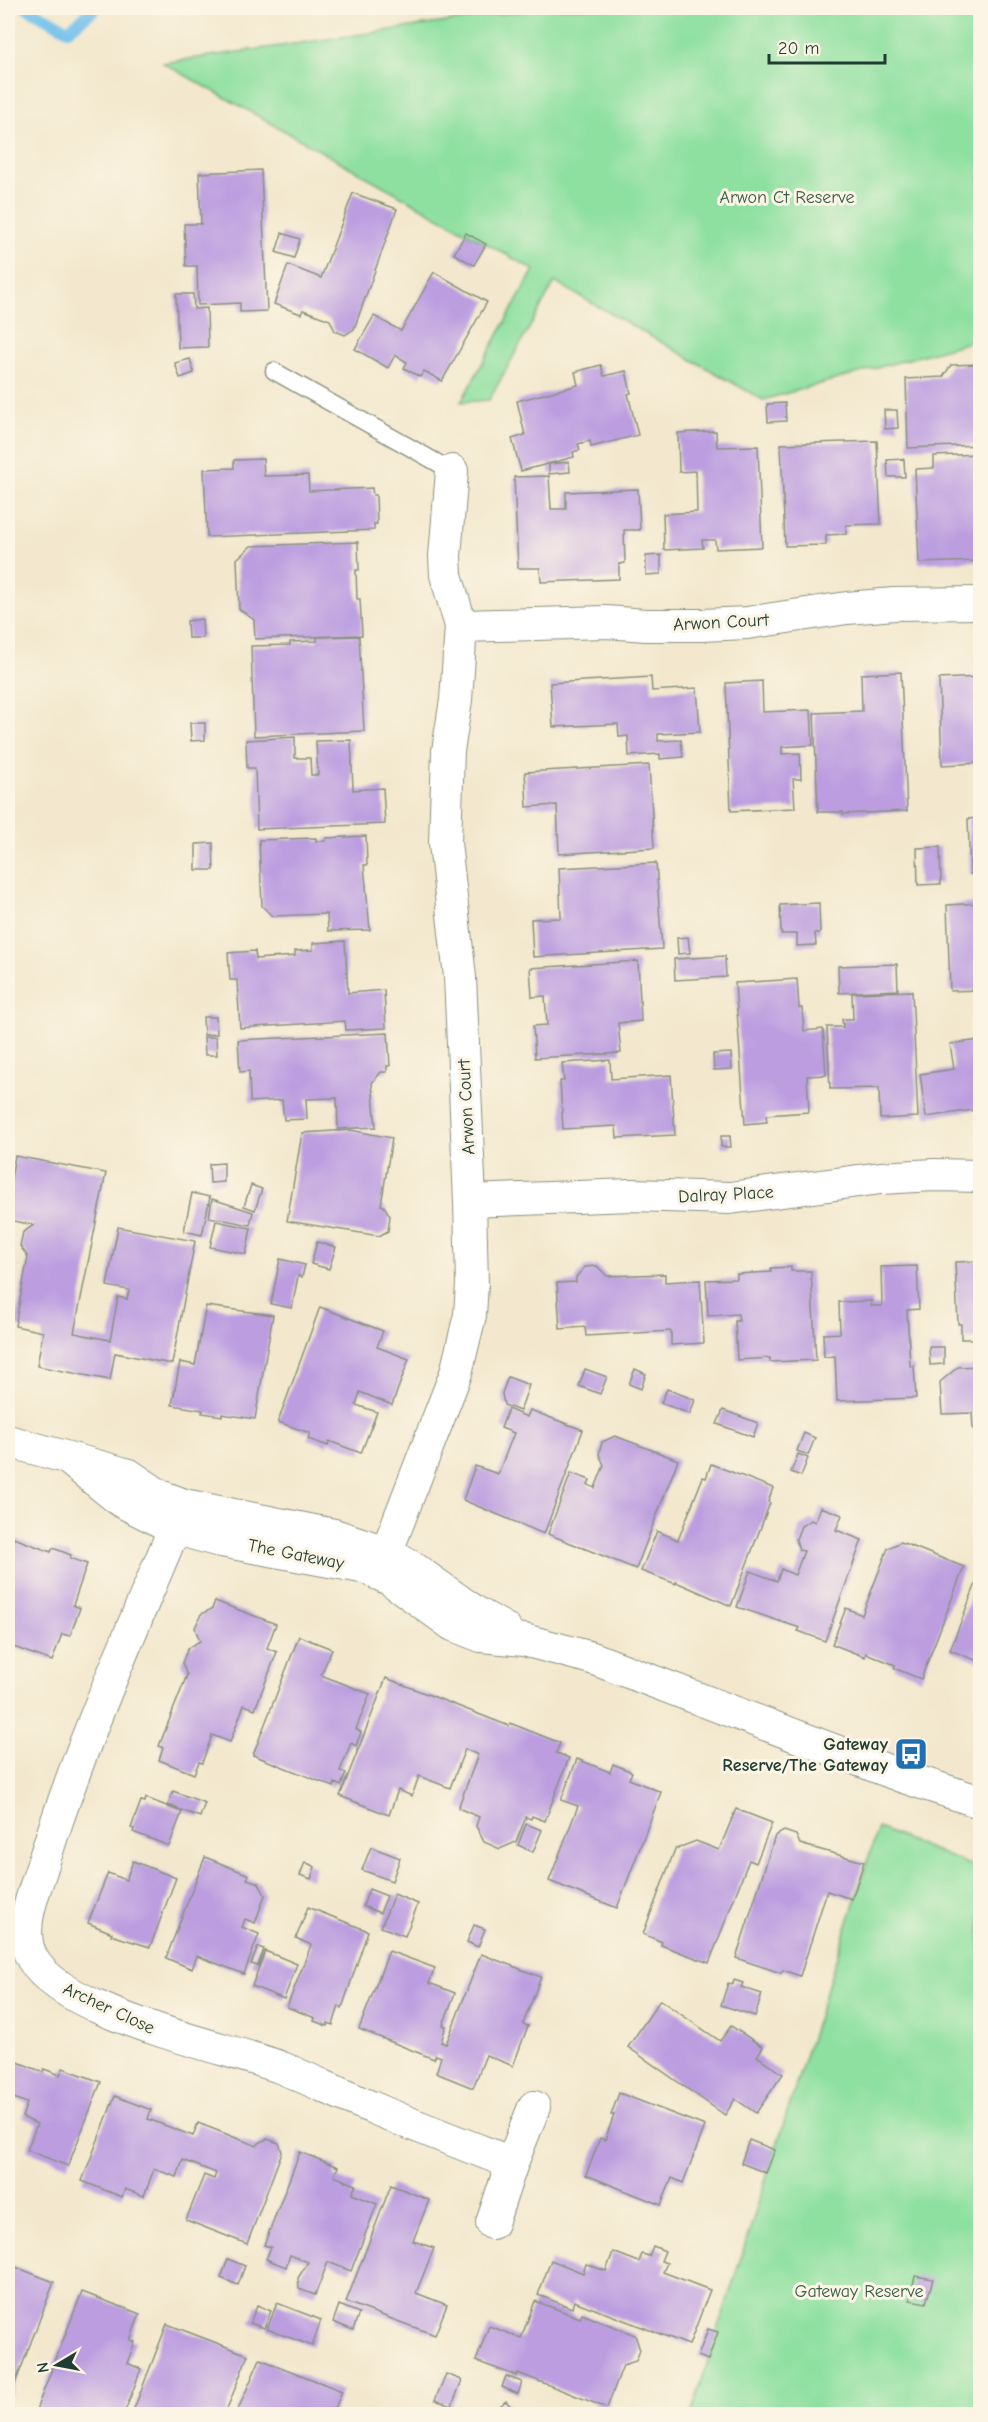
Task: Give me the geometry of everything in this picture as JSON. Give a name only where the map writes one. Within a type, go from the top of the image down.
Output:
[{"type":"street","name":"Arwon Court","points":[[381,1563],[456,1373],[470,1314],[472,1284],[460,977],[445,843],[448,751],[456,700],[461,626],[446,575],[445,556],[452,471]]},
{"type":"street","name":"Arwon Court","points":[[461,626],[606,622],[646,625],[747,623],[847,608],[894,604],[981,603]]},
{"type":"street","name":"Dalray Place","points":[[470,1200],[632,1195],[730,1198],[881,1178],[934,1175],[981,1176]]},
{"type":"street","name":"The Gateway","points":[[8,1442],[129,1475],[160,1496],[179,1517],[334,1535],[381,1563],[412,1567],[475,1612],[524,1640],[592,1658],[901,1776],[981,1802]]},
{"type":"street","name":"Archer Close","points":[[179,1517],[60,1810],[27,1919],[25,1933],[28,1950],[36,1965],[48,1978],[123,2018],[164,2033],[258,2059],[368,2106],[512,2163]]},
{"type":"street","points":[[492,2223],[534,2107]]},
{"type":"lane","name":"Arwon Court","points":[[274,371],[452,471]]},
{"type":"green space","name":"Arwon Ct Reserve","points":[[543,8],[980,8],[980,339],[763,400],[555,282],[489,400],[461,402],[534,270],[163,63]]},
{"type":"green space","name":"Gateway Reserve","points":[[878,1828],[980,1869],[980,2414],[691,2414]]},
{"type":"building","points":[[261,170],[267,311],[240,312],[240,303],[198,305],[197,266],[186,266],[184,224],[201,224],[199,173]]},
{"type":"building","points":[[353,193],[397,209],[354,329],[345,335],[335,331],[330,320],[303,310],[301,314],[274,304],[288,265],[321,278]]},
{"type":"building","points":[[282,233],[300,239],[294,258],[276,252]]},
{"type":"building","points":[[466,233],[486,244],[474,265],[454,254]]},
{"type":"building","points":[[434,272],[487,302],[442,381],[424,371],[420,377],[404,368],[407,362],[395,355],[388,368],[355,349],[374,316],[401,331]]},
{"type":"building","points":[[176,294],[193,294],[194,309],[207,308],[208,347],[178,348]]},
{"type":"building","points":[[190,359],[194,373],[180,378],[175,363]]},
{"type":"building","points":[[980,364],[980,445],[908,448],[906,379],[943,377],[951,365]]},
{"type":"building","points":[[601,365],[604,376],[626,371],[631,393],[628,394],[638,435],[591,447],[590,441],[578,444],[580,450],[573,452],[574,457],[521,471],[512,439],[525,435],[517,401],[578,385],[575,372]]},
{"type":"building","points":[[785,403],[786,421],[768,422],[767,404]]},
{"type":"building","points":[[884,410],[897,410],[898,428],[885,429]]},
{"type":"building","points":[[716,431],[717,447],[758,446],[762,547],[716,549],[715,540],[702,540],[703,548],[664,550],[663,514],[697,512],[696,471],[679,472],[678,433]]},
{"type":"building","points":[[877,441],[881,524],[846,525],[846,534],[826,535],[826,545],[785,546],[781,444]]},
{"type":"building","points":[[980,454],[980,519],[977,519],[979,561],[919,563],[915,469],[934,468],[934,456]]},
{"type":"building","points":[[263,459],[264,476],[308,475],[309,491],[372,488],[373,495],[376,495],[377,524],[374,524],[374,530],[207,537],[204,469],[234,468],[234,460]]},
{"type":"building","points":[[904,459],[905,477],[888,477],[887,460]]},
{"type":"building","points":[[569,462],[570,472],[549,474],[549,464]]},
{"type":"building","points":[[549,476],[551,509],[566,509],[566,492],[638,489],[640,530],[624,530],[625,563],[619,564],[619,579],[541,582],[540,568],[518,568],[514,477]]},
{"type":"building","points":[[358,542],[357,599],[360,599],[362,635],[255,639],[254,620],[239,609],[237,559],[251,546]]},
{"type":"building","points":[[661,555],[661,574],[646,575],[646,556]]},
{"type":"building","points":[[202,619],[203,638],[188,638],[187,621]]},
{"type":"building","points":[[359,636],[364,731],[254,736],[251,646],[290,645],[290,642],[317,641],[317,637]]},
{"type":"building","points":[[901,672],[907,811],[843,814],[843,812],[818,812],[814,713],[862,711],[861,674]]},
{"type":"building","points":[[651,677],[652,691],[697,688],[700,732],[658,734],[658,741],[681,740],[683,757],[660,759],[660,754],[629,756],[628,736],[619,737],[618,724],[553,727],[550,683]]},
{"type":"building","points":[[980,677],[980,763],[942,765],[939,679]]},
{"type":"building","points":[[762,681],[763,712],[811,710],[813,745],[782,747],[782,754],[800,753],[801,779],[793,779],[795,808],[731,811],[726,683]]},
{"type":"building","points":[[190,723],[205,723],[205,740],[191,741]]},
{"type":"building","points":[[295,737],[295,758],[310,758],[311,775],[318,775],[316,741],[351,740],[353,790],[383,788],[385,824],[257,829],[255,768],[247,768],[246,740]]},
{"type":"building","points":[[649,765],[654,848],[559,854],[557,805],[527,807],[525,772]]},
{"type":"building","points":[[980,791],[980,874],[970,874],[968,819],[978,818],[977,792]]},
{"type":"building","points":[[366,836],[367,865],[364,865],[370,930],[328,931],[327,914],[272,916],[262,906],[259,840],[316,838],[316,841],[326,841],[326,838]]},
{"type":"building","points":[[213,843],[214,870],[196,870],[196,844]]},
{"type":"building","points":[[940,847],[941,884],[918,885],[917,848]]},
{"type":"building","points":[[656,863],[662,949],[533,957],[531,919],[561,918],[559,868]]},
{"type":"building","points":[[819,903],[820,933],[815,933],[816,945],[797,946],[797,934],[781,934],[780,905]]},
{"type":"building","points":[[980,903],[980,990],[950,991],[947,905]]},
{"type":"building","points":[[688,937],[690,953],[678,954],[677,938]]},
{"type":"building","points":[[345,941],[348,993],[384,990],[386,1028],[346,1030],[345,1021],[240,1028],[237,980],[230,980],[228,953],[255,951],[256,959],[295,956],[295,951],[313,950],[313,943]]},
{"type":"building","points":[[725,956],[726,977],[675,980],[674,959]]},
{"type":"building","points":[[638,961],[641,1021],[618,1023],[621,1053],[535,1058],[533,1026],[547,1025],[545,996],[532,997],[530,968]]},
{"type":"building","points":[[897,964],[898,990],[839,993],[838,966]]},
{"type":"building","points":[[797,979],[799,1008],[802,1008],[804,1031],[823,1029],[826,1075],[807,1076],[809,1112],[766,1115],[767,1122],[745,1124],[735,983]]},
{"type":"building","points":[[912,991],[918,1117],[880,1119],[879,1088],[830,1089],[827,1027],[843,1027],[842,1019],[853,1019],[852,993]]},
{"type":"building","points":[[203,1017],[216,1017],[217,1034],[204,1035]]},
{"type":"building","points":[[388,1033],[390,1066],[387,1066],[387,1072],[381,1072],[372,1083],[376,1127],[338,1129],[337,1098],[306,1099],[307,1119],[284,1120],[282,1100],[250,1102],[249,1071],[240,1072],[238,1040]]},
{"type":"building","points":[[204,1037],[216,1037],[217,1055],[205,1055]]},
{"type":"building","points":[[980,1040],[980,1109],[926,1117],[920,1074],[954,1069],[950,1044]]},
{"type":"building","points":[[731,1053],[732,1069],[714,1070],[713,1054]]},
{"type":"building","points":[[610,1060],[611,1079],[671,1075],[675,1135],[617,1138],[616,1126],[563,1129],[560,1081],[564,1081],[562,1063]]},
{"type":"building","points":[[350,1130],[392,1138],[381,1205],[390,1216],[388,1231],[379,1236],[287,1221],[302,1133]]},
{"type":"building","points":[[721,1136],[730,1136],[731,1147],[721,1147]]},
{"type":"building","points":[[15,1156],[106,1173],[74,1333],[110,1340],[118,1297],[127,1299],[129,1290],[107,1286],[118,1227],[195,1241],[172,1364],[115,1353],[110,1380],[37,1366],[43,1332],[15,1326],[28,1257],[20,1246],[23,1232],[34,1225],[8,1220],[8,1178],[11,1178]]},
{"type":"building","points":[[224,1163],[224,1182],[210,1183],[209,1164]]},
{"type":"building","points":[[251,1185],[262,1189],[255,1210],[244,1206]]},
{"type":"building","points":[[192,1193],[210,1197],[202,1235],[184,1231]]},
{"type":"building","points":[[212,1199],[253,1212],[250,1225],[209,1217]]},
{"type":"building","points":[[216,1221],[251,1228],[246,1254],[210,1247]]},
{"type":"building","points":[[317,1242],[336,1247],[329,1269],[311,1264]]},
{"type":"building","points":[[280,1259],[305,1265],[302,1277],[298,1276],[292,1308],[271,1304]]},
{"type":"building","points":[[980,1261],[980,1339],[961,1339],[961,1324],[958,1324],[955,1262]]},
{"type":"building","points":[[597,1266],[607,1276],[665,1274],[665,1282],[700,1280],[704,1343],[671,1345],[671,1331],[586,1336],[585,1327],[560,1329],[557,1283],[576,1282],[576,1277],[585,1267]]},
{"type":"building","points":[[917,1266],[919,1309],[907,1310],[910,1366],[914,1366],[916,1398],[837,1401],[835,1356],[824,1357],[823,1334],[840,1333],[839,1302],[872,1301],[871,1306],[882,1306],[881,1267]]},
{"type":"building","points":[[791,1267],[791,1271],[811,1271],[816,1360],[770,1362],[770,1358],[737,1360],[735,1321],[739,1321],[738,1314],[708,1316],[706,1280],[737,1279],[737,1274],[771,1272],[771,1268]]},
{"type":"building","points":[[206,1306],[273,1315],[255,1419],[202,1413],[203,1410],[172,1405],[180,1362],[195,1365]]},
{"type":"building","points":[[320,1307],[383,1331],[377,1347],[409,1359],[392,1405],[360,1392],[356,1405],[377,1412],[361,1453],[329,1441],[328,1446],[308,1439],[310,1433],[278,1422]]},
{"type":"building","points":[[929,1347],[944,1347],[944,1364],[930,1365]]},
{"type":"building","points":[[980,1366],[980,1434],[973,1428],[972,1413],[942,1414],[940,1382],[958,1367]]},
{"type":"building","points":[[585,1369],[607,1377],[600,1394],[579,1386]]},
{"type":"building","points":[[635,1369],[646,1374],[641,1389],[629,1384]]},
{"type":"building","points":[[508,1377],[529,1385],[520,1411],[504,1405],[502,1393]]},
{"type":"building","points":[[667,1389],[695,1400],[690,1414],[661,1403]]},
{"type":"building","points":[[508,1409],[527,1417],[530,1410],[583,1430],[544,1534],[463,1500],[475,1466],[498,1474],[514,1433],[501,1428]]},
{"type":"building","points":[[723,1410],[758,1423],[753,1437],[717,1424]]},
{"type":"building","points":[[804,1433],[815,1438],[808,1455],[797,1451]]},
{"type":"building","points":[[615,1436],[678,1460],[636,1569],[548,1534],[571,1473],[590,1480],[588,1485],[595,1488],[604,1465],[599,1454],[602,1442]]},
{"type":"building","points":[[798,1454],[808,1458],[801,1476],[791,1472]]},
{"type":"building","points":[[711,1464],[773,1488],[768,1502],[770,1503],[731,1606],[676,1582],[676,1584],[641,1571],[657,1531],[678,1540],[703,1477],[706,1478]]},
{"type":"building","points":[[821,1507],[842,1515],[836,1530],[862,1540],[825,1641],[798,1631],[800,1628],[737,1607],[750,1571],[777,1581],[781,1569],[795,1575],[804,1551],[799,1550],[796,1539],[801,1526],[811,1520],[815,1522]]},
{"type":"building","points":[[14,1538],[51,1552],[53,1548],[71,1555],[70,1558],[87,1564],[73,1605],[80,1608],[70,1636],[62,1634],[52,1661],[8,1645],[8,1554]]},
{"type":"building","points":[[901,1542],[964,1567],[921,1679],[866,1653],[865,1657],[832,1644],[846,1608],[862,1615],[888,1548]]},
{"type":"building","points":[[980,1573],[980,1662],[950,1650]]},
{"type":"building","points":[[215,1601],[276,1624],[267,1648],[277,1652],[255,1709],[244,1705],[230,1742],[212,1735],[202,1763],[199,1762],[194,1774],[159,1760],[163,1748],[159,1746],[187,1675],[182,1663],[188,1648],[200,1641],[195,1628],[201,1614],[212,1609]]},
{"type":"building","points":[[299,1636],[332,1649],[321,1675],[370,1694],[356,1729],[361,1732],[356,1746],[351,1743],[340,1771],[346,1773],[341,1786],[335,1783],[334,1787],[253,1755]]},
{"type":"building","points":[[386,1678],[509,1726],[510,1723],[560,1743],[556,1753],[569,1758],[545,1821],[532,1816],[531,1819],[526,1817],[516,1842],[500,1849],[484,1842],[476,1826],[479,1817],[458,1808],[478,1755],[465,1749],[450,1788],[419,1776],[412,1796],[398,1790],[389,1815],[340,1796]]},
{"type":"building","points":[[577,1759],[610,1772],[613,1764],[632,1772],[629,1779],[661,1792],[617,1908],[549,1881],[578,1806],[561,1800]]},
{"type":"building","points":[[173,1791],[205,1803],[200,1817],[168,1805]]},
{"type":"building","points":[[146,1798],[182,1812],[169,1846],[133,1832],[134,1829],[131,1828],[141,1801],[145,1802]]},
{"type":"building","points":[[736,1809],[772,1823],[756,1863],[749,1860],[709,1963],[661,1945],[662,1942],[643,1934],[675,1849],[696,1841],[719,1850]]},
{"type":"building","points":[[526,1824],[542,1830],[533,1852],[518,1845]]},
{"type":"building","points":[[784,1831],[796,1835],[800,1844],[864,1862],[852,1899],[827,1891],[800,1976],[783,1970],[781,1973],[736,1958],[775,1836]]},
{"type":"building","points":[[371,1847],[400,1858],[392,1881],[362,1870]]},
{"type":"building","points":[[205,1857],[249,1875],[247,1879],[259,1883],[265,1895],[255,1923],[245,1919],[242,1927],[259,1934],[244,1974],[197,1956],[192,1969],[166,1958]]},
{"type":"building","points":[[133,1861],[176,1878],[150,1947],[111,1935],[112,1933],[88,1923],[108,1873],[126,1880]]},
{"type":"building","points":[[305,1862],[315,1867],[311,1879],[300,1875]]},
{"type":"building","points":[[369,1889],[387,1896],[380,1913],[363,1906]]},
{"type":"building","points":[[394,1894],[418,1904],[405,1936],[381,1927]]},
{"type":"building","points":[[308,1907],[368,1931],[342,2008],[339,2006],[333,2025],[328,2023],[327,2026],[314,2021],[315,2018],[287,2007],[311,1945],[296,1938]]},
{"type":"building","points":[[474,1925],[485,1929],[478,1947],[467,1942]]},
{"type":"building","points":[[258,1947],[264,1949],[258,1966],[251,1964]]},
{"type":"building","points":[[265,1951],[297,1964],[284,1999],[252,1986]]},
{"type":"building","points":[[389,1951],[435,1968],[429,1983],[455,1993],[443,2025],[446,2026],[441,2042],[446,2044],[481,1954],[541,1977],[523,2024],[528,2026],[513,2066],[486,2055],[473,2088],[436,2073],[441,2057],[436,2055],[434,2059],[359,2029]]},
{"type":"building","points":[[734,1980],[743,1983],[741,1987],[762,1994],[755,2016],[721,2005],[728,1983],[733,1984]]},
{"type":"building","points":[[660,2000],[720,2041],[731,2026],[763,2047],[757,2056],[783,2074],[756,2113],[735,2099],[725,2115],[628,2047]]},
{"type":"building","points":[[18,2062],[43,2072],[44,2069],[60,2075],[63,2068],[101,2082],[68,2166],[27,2150],[37,2124],[22,2117],[27,2103],[8,2096],[8,2088]]},
{"type":"building","points":[[619,2093],[705,2126],[683,2183],[672,2178],[661,2205],[586,2175],[600,2138],[605,2140]]},
{"type":"building","points":[[115,2096],[151,2110],[148,2119],[193,2136],[198,2123],[257,2146],[267,2139],[279,2143],[282,2152],[247,2244],[186,2220],[204,2175],[214,2179],[216,2173],[183,2160],[177,2177],[154,2169],[144,2196],[125,2189],[122,2197],[82,2181]]},
{"type":"building","points":[[749,2140],[775,2150],[766,2173],[741,2163]]},
{"type":"building","points":[[300,2152],[338,2167],[334,2176],[356,2185],[352,2194],[377,2204],[351,2271],[328,2262],[315,2295],[299,2289],[298,2278],[308,2262],[290,2255],[286,2267],[266,2259],[271,2247],[264,2245]]},
{"type":"building","points":[[391,2185],[429,2200],[413,2241],[434,2248],[416,2293],[447,2305],[435,2335],[346,2302]]},
{"type":"building","points":[[653,2246],[665,2251],[661,2261],[667,2263],[663,2272],[710,2290],[689,2345],[574,2301],[572,2308],[538,2295],[551,2260],[583,2273],[586,2264],[606,2271],[613,2252],[639,2262],[642,2254],[649,2256]]},
{"type":"building","points":[[228,2259],[245,2266],[238,2285],[221,2278]]},
{"type":"building","points":[[8,2264],[54,2282],[10,2397],[8,2396]]},
{"type":"building","points":[[915,2276],[933,2279],[926,2303],[910,2300]]},
{"type":"building","points":[[82,2292],[140,2314],[130,2340],[135,2342],[127,2363],[141,2369],[124,2414],[67,2414],[61,2412],[60,2414],[49,2414],[36,2410]]},
{"type":"building","points":[[535,2301],[580,2318],[582,2314],[635,2335],[640,2350],[636,2361],[623,2365],[607,2408],[518,2373],[517,2376],[476,2361],[489,2326],[521,2338]]},
{"type":"building","points":[[277,2303],[321,2320],[312,2346],[267,2329]]},
{"type":"building","points":[[257,2305],[271,2311],[264,2328],[250,2323]]},
{"type":"building","points":[[339,2305],[359,2313],[353,2330],[333,2322]]},
{"type":"building","points":[[167,2324],[248,2355],[225,2414],[132,2414]]},
{"type":"building","points":[[708,2329],[718,2332],[708,2360],[698,2356]]},
{"type":"building","points":[[260,2359],[342,2391],[333,2414],[236,2414]]},
{"type":"building","points":[[446,2374],[462,2380],[452,2406],[435,2400]]},
{"type":"building","points":[[506,2376],[522,2382],[518,2394],[502,2387]]},
{"type":"building","points":[[506,2401],[517,2414],[490,2414]]},
{"type":"waterway","points":[[27,8],[68,30],[96,8]]},
{"type":"place","name":"Gateway Reserve/The Gateway","points":[[911,1754]]}]
